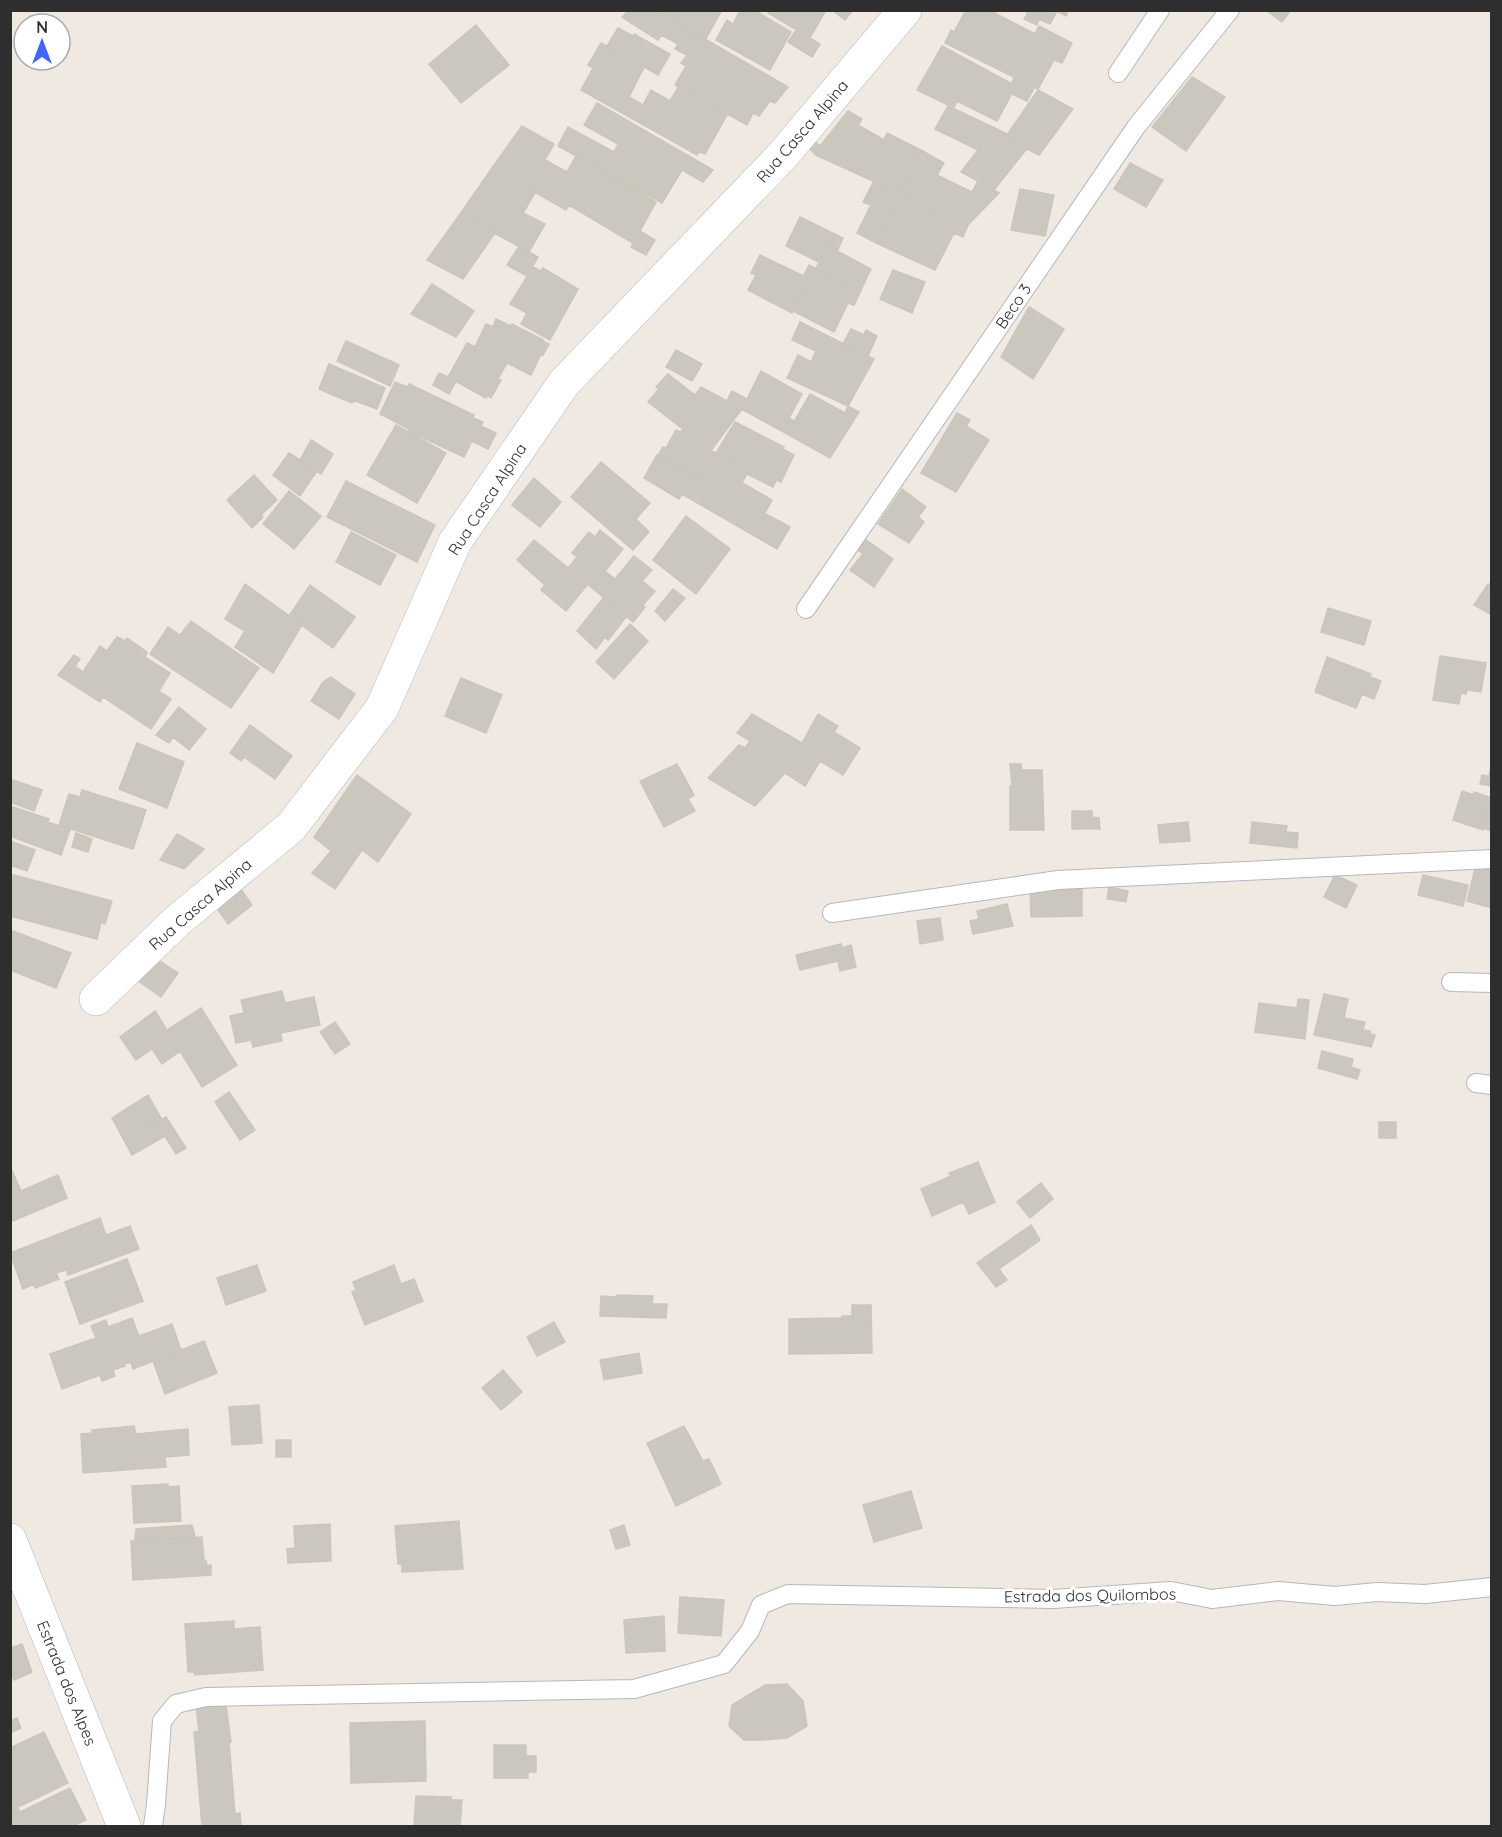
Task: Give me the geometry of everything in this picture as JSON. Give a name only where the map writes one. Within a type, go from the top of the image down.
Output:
[{"type":"street","name":"Rua Casca Alpina","points":[[96,999],[177,921],[291,827],[382,708],[455,542],[564,383],[782,156],[905,10]]},
{"type":"street","name":"Estrada dos Alpes","points":[[10,1540],[124,1827]]},
{"type":"lane","points":[[1118,73],[1160,10]]},
{"type":"lane","name":"Beco 3","points":[[806,609],[1136,127],[1230,10]]},
{"type":"lane","points":[[832,913],[1058,880],[1491,859]]},
{"type":"lane","points":[[1451,982],[1491,983]]},
{"type":"lane","name":"Estrada dos Quilombos","points":[[153,1827],[162,1721],[176,1704],[206,1697],[634,1689],[724,1664],[750,1631],[761,1605],[788,1594],[1053,1599],[1171,1591],[1212,1599],[1278,1591],[1335,1596],[1377,1592],[1425,1594],[1491,1587]]},
{"type":"building","points":[[629,10],[655,10],[788,87],[775,103],[770,101],[759,116],[753,113],[747,125],[675,85],[686,66],[681,63],[687,55],[675,49],[678,44],[662,35],[658,40],[622,17]]},
{"type":"building","points":[[655,10],[722,10],[705,40]]},
{"type":"building","points":[[740,10],[754,10],[791,32],[770,70],[716,40],[727,20],[733,24]]},
{"type":"building","points":[[769,10],[826,10],[810,38],[768,13]]},
{"type":"building","points":[[832,10],[853,10],[845,20]]},
{"type":"building","points":[[966,10],[989,10],[1035,34],[1039,26],[1072,43],[1062,63],[1054,60],[1038,89],[945,43],[951,30],[954,32]]},
{"type":"building","points":[[1024,10],[1068,10],[1066,16],[1057,11],[1050,24],[1039,19],[1037,25],[1024,19],[1028,13]]},
{"type":"building","points":[[1266,10],[1291,10],[1282,22]]},
{"type":"building","points":[[476,25],[509,65],[461,103],[429,64]]},
{"type":"building","points":[[618,28],[670,54],[658,75],[607,46]]},
{"type":"building","points":[[796,30],[820,44],[812,57],[788,42]]},
{"type":"building","points":[[601,43],[644,67],[629,97],[643,105],[651,90],[670,101],[678,87],[727,115],[705,154],[699,151],[697,155],[581,90],[593,68],[588,65]]},
{"type":"building","points":[[942,46],[1016,86],[997,121],[957,101],[954,108],[917,90]]},
{"type":"building","points":[[1192,77],[1225,97],[1186,151],[1152,127]]},
{"type":"building","points":[[1014,78],[1034,88],[1027,101],[1012,94],[1016,86],[1012,83]]},
{"type":"building","points":[[1038,90],[1073,109],[1039,155],[1027,149],[1029,146],[1007,135]]},
{"type":"building","points":[[597,103],[713,170],[703,182],[682,170],[662,203],[558,146],[568,127],[614,152],[618,144],[584,125]]},
{"type":"building","points":[[948,106],[995,128],[978,150],[935,129]]},
{"type":"building","points":[[848,111],[862,119],[858,125],[884,140],[887,133],[919,149],[899,193],[816,155],[810,149],[815,142],[820,146]]},
{"type":"building","points":[[522,126],[554,144],[545,160],[567,172],[576,156],[656,202],[640,231],[655,240],[646,255],[631,247],[633,243],[569,205],[566,210],[492,168]]},
{"type":"building","points":[[995,128],[1029,146],[994,190],[961,172]]},
{"type":"building","points":[[919,149],[944,163],[937,175],[972,192],[978,181],[999,193],[968,225],[899,193]]},
{"type":"building","points":[[1130,163],[1163,180],[1146,207],[1114,189]]},
{"type":"building","points":[[492,168],[535,193],[523,213],[545,224],[529,252],[460,214]]},
{"type":"building","points":[[874,181],[903,195],[878,244],[857,233],[871,205],[863,202]]},
{"type":"building","points":[[1020,189],[1054,195],[1045,236],[1011,230]]},
{"type":"building","points":[[903,195],[968,225],[963,237],[954,233],[935,270],[878,244]]},
{"type":"building","points":[[460,214],[495,233],[463,279],[427,260]]},
{"type":"building","points":[[800,217],[843,238],[837,251],[828,246],[819,262],[786,246]]},
{"type":"building","points":[[519,246],[538,257],[527,276],[507,265]]},
{"type":"building","points":[[828,246],[871,269],[861,290],[816,268]]},
{"type":"building","points":[[760,255],[808,278],[792,313],[748,290],[756,275],[751,273]]},
{"type":"building","points":[[809,265],[861,290],[854,305],[848,303],[834,332],[793,311],[808,278],[804,275]]},
{"type":"building","points":[[533,267],[541,271],[543,268],[578,289],[556,329],[510,304]]},
{"type":"building","points":[[893,270],[925,282],[912,313],[880,299]]},
{"type":"building","points":[[432,284],[474,311],[456,337],[411,314]]},
{"type":"building","points":[[1029,307],[1064,329],[1033,379],[1001,357]]},
{"type":"building","points":[[527,313],[556,329],[550,340],[521,324]]},
{"type":"building","points":[[496,319],[511,326],[512,324],[549,344],[543,355],[541,354],[531,375],[475,347],[486,324],[493,327]]},
{"type":"building","points":[[800,322],[874,359],[848,406],[787,378],[798,355],[811,362],[816,351],[792,340]]},
{"type":"building","points":[[851,329],[864,335],[866,330],[877,336],[868,356],[843,344]]},
{"type":"building","points":[[346,341],[399,365],[390,386],[337,361]]},
{"type":"building","points":[[467,343],[507,363],[491,398],[488,396],[486,398],[448,377]]},
{"type":"building","points":[[676,350],[702,364],[692,381],[666,367]]},
{"type":"building","points":[[329,364],[385,388],[377,409],[353,400],[352,403],[319,389]]},
{"type":"building","points":[[761,371],[802,394],[789,418],[794,421],[787,434],[727,401],[732,391],[747,399]]},
{"type":"building","points":[[439,373],[456,381],[449,394],[433,385]]},
{"type":"building","points":[[668,374],[695,395],[701,387],[742,409],[712,449],[681,431],[684,430],[648,402],[659,389],[656,387]]},
{"type":"building","points":[[395,382],[407,387],[409,384],[474,415],[473,418],[483,422],[481,426],[496,433],[488,449],[472,441],[464,457],[408,431],[409,429],[380,414]]},
{"type":"building","points":[[810,394],[845,413],[848,406],[859,412],[830,458],[787,434]]},
{"type":"building","points":[[957,413],[970,420],[966,426],[989,440],[956,492],[921,473]]},
{"type":"building","points":[[735,422],[784,447],[783,449],[794,455],[781,482],[776,480],[773,487],[747,474],[748,472],[716,453]]},
{"type":"building","points":[[396,425],[446,453],[417,503],[367,475]]},
{"type":"building","points":[[676,430],[748,472],[742,483],[772,500],[765,513],[658,456],[663,447],[666,448]]},
{"type":"building","points":[[311,440],[333,454],[321,474],[300,460]]},
{"type":"building","points":[[289,453],[317,471],[300,496],[273,475]]},
{"type":"building","points":[[657,455],[790,527],[777,549],[682,494],[679,499],[644,478]]},
{"type":"building","points":[[601,462],[650,503],[636,519],[649,532],[633,550],[571,497]]},
{"type":"building","points":[[254,475],[277,500],[261,515],[263,517],[252,528],[227,500]]},
{"type":"building","points":[[534,478],[561,502],[540,527],[512,505]]},
{"type":"building","points":[[346,481],[435,525],[417,562],[327,517]]},
{"type":"building","points":[[902,489],[926,507],[918,517],[924,522],[909,543],[878,524]]},
{"type":"building","points":[[289,491],[321,516],[294,549],[263,524]]},
{"type":"building","points":[[686,516],[730,549],[696,594],[653,560]]},
{"type":"building","points":[[600,530],[623,549],[605,571],[615,579],[634,556],[652,570],[642,581],[655,591],[633,622],[568,568],[577,557],[572,553],[589,532],[595,537]]},
{"type":"building","points":[[351,532],[396,555],[380,585],[336,562]]},
{"type":"building","points":[[534,540],[588,584],[566,611],[541,590],[545,585],[517,560]]},
{"type":"building","points":[[866,540],[893,559],[874,587],[850,570],[863,554],[858,550]]},
{"type":"building","points":[[245,584],[302,625],[273,673],[235,647],[245,631],[225,619]]},
{"type":"building","points":[[1488,584],[1492,585],[1492,615],[1474,605]]},
{"type":"building","points":[[310,585],[355,617],[333,648],[289,616]]},
{"type":"building","points":[[673,589],[685,598],[665,621],[655,611]]},
{"type":"building","points":[[604,597],[626,617],[608,640],[605,637],[596,649],[577,631]]},
{"type":"building","points":[[1328,608],[1371,621],[1364,645],[1321,632]]},
{"type":"building","points":[[191,621],[259,668],[231,708],[150,654],[168,627],[180,635]]},
{"type":"building","points":[[630,624],[648,641],[614,679],[596,662]]},
{"type":"building","points":[[117,637],[125,641],[127,638],[147,652],[145,657],[170,673],[159,691],[171,699],[151,729],[103,697],[100,702],[58,675],[74,655],[80,659],[75,666],[83,672],[100,646],[107,651]]},
{"type":"building","points":[[1440,656],[1486,663],[1481,692],[1467,690],[1466,694],[1461,693],[1459,704],[1433,700]]},
{"type":"building","points":[[1327,657],[1371,674],[1370,677],[1381,681],[1374,699],[1362,694],[1356,708],[1315,692]]},
{"type":"building","points":[[331,677],[355,694],[339,719],[311,701],[323,682]]},
{"type":"building","points":[[461,678],[502,695],[486,733],[445,716]]},
{"type":"building","points":[[179,707],[206,729],[189,750],[173,737],[169,743],[156,735]]},
{"type":"building","points":[[752,714],[802,743],[818,714],[838,726],[834,732],[860,748],[843,775],[820,761],[805,786],[785,773],[755,806],[708,778],[739,745],[745,748],[750,741],[737,733]]},
{"type":"building","points":[[250,725],[292,756],[275,779],[244,757],[241,761],[230,753]]},
{"type":"building","points":[[137,743],[184,762],[167,808],[119,789]]},
{"type":"building","points":[[1492,761],[1492,786],[1480,784],[1482,775],[1489,776]]},
{"type":"building","points":[[677,764],[694,795],[688,799],[695,811],[664,827],[640,781]]},
{"type":"building","points":[[1010,764],[1021,764],[1022,770],[1042,770],[1044,830],[1010,830],[1010,786],[1012,786]]},
{"type":"building","points":[[357,775],[411,814],[378,862],[362,850],[335,889],[312,873],[331,851],[314,837]]},
{"type":"building","points":[[10,779],[42,790],[34,811],[10,802]]},
{"type":"building","points":[[82,790],[146,810],[133,849],[59,825],[69,794],[80,797]]},
{"type":"building","points":[[1462,791],[1492,798],[1490,808],[1486,806],[1479,826],[1483,830],[1453,820]]},
{"type":"building","points":[[10,806],[49,819],[48,822],[70,830],[61,855],[10,836]]},
{"type":"building","points":[[1486,806],[1492,808],[1492,833],[1479,826]]},
{"type":"building","points":[[1072,811],[1092,811],[1092,817],[1099,818],[1100,829],[1072,829]]},
{"type":"building","points":[[1188,822],[1190,841],[1160,843],[1158,825]]},
{"type":"building","points":[[1252,822],[1287,826],[1286,832],[1298,833],[1297,848],[1250,843]]},
{"type":"building","points":[[76,833],[92,839],[88,852],[72,847]]},
{"type":"building","points":[[177,834],[204,849],[184,869],[160,860]]},
{"type":"building","points":[[10,841],[35,850],[27,871],[10,865]]},
{"type":"building","points":[[1476,865],[1492,870],[1492,908],[1467,901]]},
{"type":"building","points":[[10,874],[112,901],[105,924],[101,922],[97,939],[10,916]]},
{"type":"building","points":[[1335,875],[1357,885],[1346,908],[1324,897]]},
{"type":"building","points":[[1423,875],[1468,885],[1463,906],[1418,895]]},
{"type":"building","points":[[1082,887],[1082,916],[1031,917],[1030,888]]},
{"type":"building","points":[[1109,887],[1128,891],[1126,902],[1107,899]]},
{"type":"building","points":[[240,888],[252,905],[228,924],[216,907]]},
{"type":"building","points":[[1007,904],[1013,926],[973,934],[970,921],[979,919],[977,911]]},
{"type":"building","points":[[940,918],[943,940],[920,944],[917,921]]},
{"type":"building","points":[[10,930],[71,953],[56,988],[10,970]]},
{"type":"building","points":[[841,944],[842,948],[851,945],[856,967],[840,971],[838,961],[800,970],[796,955]]},
{"type":"building","points":[[152,956],[178,973],[161,997],[137,980]]},
{"type":"building","points":[[282,991],[285,1003],[314,997],[320,1025],[281,1033],[282,1041],[253,1047],[251,1040],[236,1043],[230,1016],[244,1013],[241,1000]]},
{"type":"building","points":[[1324,994],[1348,999],[1344,1018],[1365,1022],[1363,1030],[1375,1035],[1371,1047],[1314,1035]]},
{"type":"building","points":[[1298,999],[1309,1000],[1305,1039],[1255,1032],[1259,1003],[1297,1008]]},
{"type":"building","points":[[201,1008],[237,1065],[202,1087],[167,1030]]},
{"type":"building","points":[[155,1011],[180,1051],[162,1064],[152,1049],[136,1060],[120,1037]]},
{"type":"building","points":[[335,1022],[350,1044],[335,1054],[320,1032]]},
{"type":"building","points":[[1322,1051],[1353,1059],[1351,1067],[1360,1070],[1357,1079],[1318,1068]]},
{"type":"building","points":[[229,1092],[255,1130],[240,1140],[215,1102]]},
{"type":"building","points":[[148,1095],[161,1118],[134,1134],[166,1117],[186,1148],[176,1154],[165,1136],[132,1155],[112,1118]]},
{"type":"building","points":[[1379,1122],[1396,1122],[1396,1138],[1379,1138]]},
{"type":"building","points":[[978,1162],[995,1202],[969,1214],[963,1202],[932,1216],[921,1189],[951,1176],[949,1173]]},
{"type":"building","points":[[10,1166],[21,1191],[58,1175],[67,1198],[10,1222]]},
{"type":"building","points":[[1041,1183],[1053,1199],[1030,1218],[1017,1202]]},
{"type":"building","points":[[100,1218],[106,1235],[130,1226],[139,1249],[68,1275],[66,1270],[56,1273],[59,1279],[35,1288],[34,1284],[23,1289],[10,1253]]},
{"type":"building","points":[[1031,1225],[1040,1240],[999,1269],[1007,1280],[996,1287],[977,1263]]},
{"type":"building","points":[[127,1259],[143,1301],[80,1324],[65,1282]]},
{"type":"building","points":[[257,1265],[266,1291],[226,1305],[217,1278]]},
{"type":"building","points":[[394,1265],[401,1284],[414,1279],[423,1301],[365,1325],[352,1292],[356,1290],[353,1282]]},
{"type":"building","points":[[617,1295],[653,1296],[652,1304],[667,1304],[666,1318],[600,1316],[601,1296],[617,1297]]},
{"type":"building","points":[[852,1305],[871,1305],[872,1353],[789,1354],[789,1319],[852,1316]]},
{"type":"building","points":[[132,1318],[139,1336],[172,1324],[181,1350],[133,1369],[131,1362],[125,1364],[113,1370],[115,1376],[102,1381],[100,1375],[62,1389],[50,1354],[96,1338],[91,1326],[106,1320],[108,1327]]},
{"type":"building","points":[[554,1322],[565,1342],[537,1356],[527,1337]]},
{"type":"building","points":[[204,1341],[217,1373],[165,1394],[153,1361]]},
{"type":"building","points":[[639,1353],[642,1373],[604,1380],[600,1360]]},
{"type":"building","points":[[503,1370],[522,1392],[501,1410],[482,1388]]},
{"type":"building","points":[[259,1405],[262,1443],[232,1445],[229,1407]]},
{"type":"building","points":[[134,1426],[136,1434],[188,1429],[189,1455],[165,1457],[166,1467],[83,1473],[81,1434],[92,1433],[92,1430]]},
{"type":"building","points":[[684,1426],[703,1461],[709,1459],[721,1484],[676,1506],[647,1443]]},
{"type":"building","points":[[276,1440],[291,1440],[291,1457],[276,1457]]},
{"type":"building","points":[[168,1484],[168,1487],[179,1486],[181,1521],[134,1523],[132,1486]]},
{"type":"building","points":[[911,1491],[922,1528],[874,1542],[863,1505]]},
{"type":"building","points":[[459,1521],[463,1569],[402,1572],[402,1564],[398,1564],[395,1526]]},
{"type":"building","points":[[330,1524],[331,1561],[288,1563],[287,1549],[295,1548],[294,1526]]},
{"type":"building","points":[[192,1525],[195,1537],[135,1540],[136,1529]]},
{"type":"building","points":[[624,1525],[630,1545],[616,1549],[610,1530]]},
{"type":"building","points":[[202,1537],[204,1561],[207,1566],[211,1565],[211,1575],[133,1580],[131,1541]]},
{"type":"building","points":[[680,1597],[724,1600],[721,1636],[678,1633]]},
{"type":"building","points":[[664,1616],[665,1651],[626,1653],[624,1620]]},
{"type":"building","points":[[234,1621],[234,1629],[260,1627],[263,1670],[195,1675],[194,1672],[188,1672],[185,1624]]},
{"type":"building","points":[[22,1644],[32,1672],[14,1680],[10,1671],[10,1648]]},
{"type":"building","points":[[787,1684],[803,1701],[807,1726],[787,1738],[744,1740],[729,1726],[732,1705],[765,1685]]},
{"type":"building","points":[[226,1705],[231,1742],[229,1742],[235,1814],[240,1813],[241,1826],[202,1826],[194,1732],[199,1731],[196,1707]]},
{"type":"building","points":[[17,1718],[21,1728],[10,1733],[10,1721]]},
{"type":"building","points":[[425,1721],[426,1781],[351,1783],[350,1723]]},
{"type":"building","points":[[44,1732],[68,1783],[10,1811],[10,1748]]},
{"type":"building","points":[[494,1745],[526,1745],[526,1756],[536,1756],[536,1772],[528,1772],[528,1778],[494,1778]]},
{"type":"building","points":[[70,1788],[86,1820],[73,1826],[28,1826],[20,1812]]},
{"type":"building","points":[[416,1796],[451,1797],[451,1800],[462,1800],[460,1826],[414,1826]]},
{"type":"building","points":[[18,1808],[28,1826],[10,1826],[10,1811]]}]
